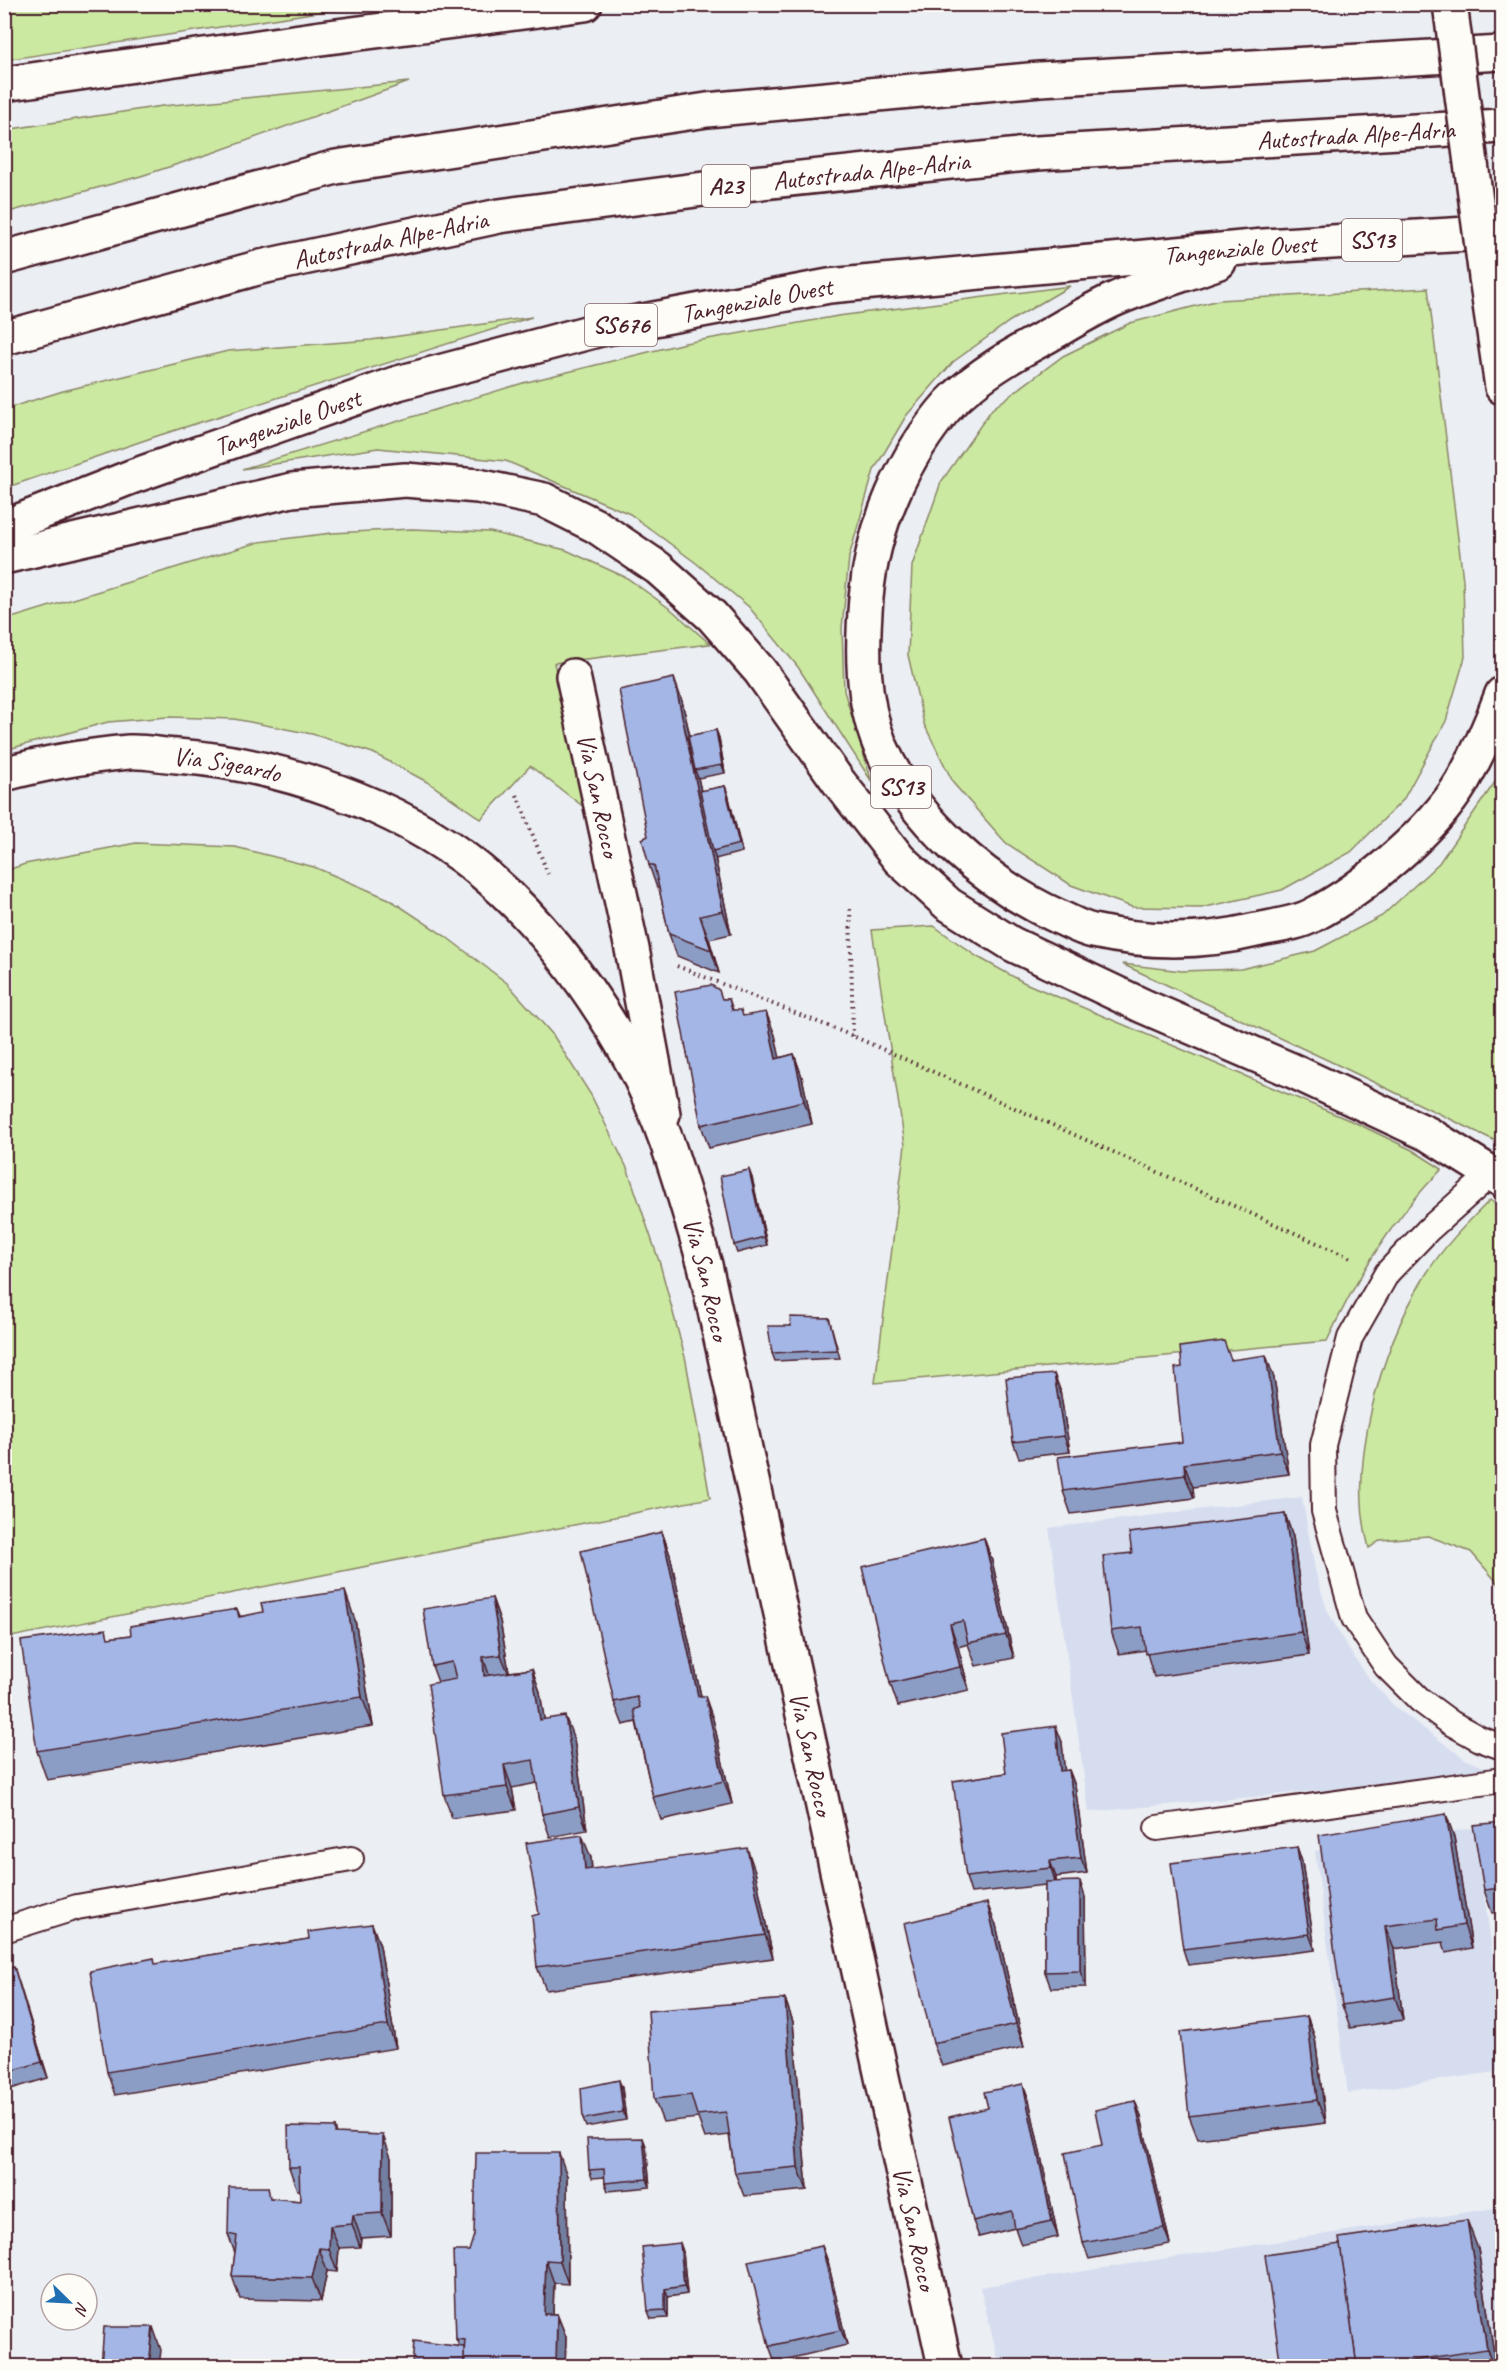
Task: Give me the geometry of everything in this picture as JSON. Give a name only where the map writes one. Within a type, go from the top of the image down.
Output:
[{"type":"main road","points":[[4,84],[321,38],[585,4]]},
{"type":"main road","points":[[1450,4],[1503,387]]},
{"type":"main road","points":[[4,258],[336,167],[707,110],[1040,79],[1503,53]]},
{"type":"main road","name":"Autostrada Alpe-Adria","points":[[4,338],[261,267],[499,216],[734,185],[1037,153],[1503,126]]},
{"type":"main road","name":"Tangenziale Ovest","points":[[4,527],[131,477],[398,382],[601,329],[829,286],[1264,246],[1503,231]]},
{"type":"main road","name":"SS13","points":[[1264,246],[1113,300],[1002,361],[951,402],[914,452],[883,519],[869,570],[864,628],[865,692],[880,744],[901,786],[927,820],[976,866],[1035,906],[1090,931],[1169,941],[1227,937],[1311,916],[1372,876],[1428,825],[1461,784],[1503,694]]},
{"type":"main road","points":[[4,557],[292,490],[405,480],[478,486],[544,500],[596,526],[658,568],[712,616],[760,671],[838,782],[899,859],[948,904],[1012,944],[1143,1006],[1291,1070],[1428,1134],[1497,1176]]},
{"type":"main road","name":"Via San Rocco","points":[[573,676],[632,949],[668,1142],[705,1265],[945,2367]]},
{"type":"main road","name":"Via Sigeardo","points":[[4,774],[34,766],[131,752],[214,759],[295,776],[376,808],[438,841]]},
{"type":"main road","name":"Via San Rocco","points":[[438,841],[477,868],[554,944],[600,1009],[632,1062],[668,1142]]},
{"type":"lane","points":[[1497,1176],[1428,1230],[1387,1274],[1350,1338],[1323,1446],[1324,1511],[1353,1618],[1386,1666],[1420,1700],[1451,1723],[1479,1738],[1503,1747]]},
{"type":"lane","points":[[1157,1828],[1503,1780]]},
{"type":"lane","points":[[4,1930],[77,1907],[351,1859]]},
{"type":"path","points":[[850,909],[853,1036]]},
{"type":"path","points":[[632,949],[853,1036],[1387,1274]]},
{"type":"shaded area","points":[[1302,1497],[1315,1570],[1327,1610],[1347,1647],[1370,1680],[1395,1707],[1465,1759],[1499,1774],[1089,1812],[1049,1528]]},
{"type":"shaded area","points":[[1475,1828],[1502,2023],[1502,2071],[1348,2093],[1315,1851]]},
{"type":"shaded area","points":[[1502,2207],[1502,2366],[1000,2366],[980,2287]]},
{"type":"green space","points":[[5,4],[364,4],[364,5],[5,60]]},
{"type":"green space","points":[[409,82],[215,152],[141,176],[5,213],[5,130],[162,106]]},
{"type":"green space","points":[[1070,286],[1010,321],[953,362],[906,416],[874,470],[849,557],[842,628],[844,691],[872,782],[798,667],[749,607],[696,563],[630,514],[506,461],[378,448],[242,469],[523,383],[685,343],[838,316]]},
{"type":"green space","points":[[1428,288],[1463,580],[1465,657],[1446,721],[1403,800],[1351,852],[1282,890],[1201,908],[1132,907],[1071,885],[1006,843],[954,784],[924,724],[908,655],[912,566],[941,482],[992,409],[1063,356],[1130,323],[1219,300]]},
{"type":"green space","points":[[532,317],[157,436],[5,488],[5,409],[63,391],[228,351],[371,340]]},
{"type":"green space","points":[[412,529],[490,532],[566,550],[627,578],[673,611],[710,644],[554,663],[589,811],[530,766],[481,819],[429,783],[373,753],[312,734],[234,719],[168,717],[108,722],[5,750],[5,620],[259,542],[332,533]]},
{"type":"green space","points":[[1502,772],[1502,1144],[1122,964],[1182,971],[1241,969],[1315,951],[1382,916],[1439,863]]},
{"type":"green space","points":[[136,843],[235,847],[314,867],[389,899],[445,936],[507,983],[553,1035],[591,1095],[628,1170],[660,1264],[686,1361],[710,1498],[6,1638],[4,1630],[5,871],[25,864]]},
{"type":"green space","points":[[934,926],[976,956],[1025,983],[1356,1123],[1412,1150],[1442,1169],[1407,1208],[1377,1250],[1327,1341],[875,1383],[905,1145],[872,930]]},
{"type":"green space","points":[[1490,1200],[1502,1209],[1502,1588],[1471,1552],[1428,1536],[1381,1540],[1369,1548],[1363,1515],[1362,1480],[1365,1444],[1372,1408],[1394,1337],[1425,1276],[1439,1256]]},
{"type":"building","points":[[674,678],[723,911],[700,916],[711,950],[669,934],[654,865],[649,865],[642,839],[648,836],[619,690]]},
{"type":"building","points":[[716,730],[722,765],[695,770],[688,736]]},
{"type":"building","points":[[725,786],[739,844],[713,851],[700,791]]},
{"type":"building","points":[[711,985],[719,990],[722,999],[729,999],[732,1010],[741,1010],[743,1016],[766,1012],[776,1059],[794,1054],[804,1101],[701,1125],[675,992]]},
{"type":"building","points":[[749,1170],[764,1237],[734,1245],[720,1176]]},
{"type":"building","points":[[790,1317],[829,1318],[837,1350],[772,1353],[768,1326],[791,1326]]},
{"type":"building","points":[[1224,1341],[1231,1360],[1266,1355],[1280,1451],[1184,1464],[1185,1475],[1063,1491],[1058,1457],[1182,1442],[1175,1368],[1182,1367],[1180,1347]]},
{"type":"building","points":[[1054,1374],[1064,1436],[1013,1442],[1006,1378]]},
{"type":"building","points":[[1285,1514],[1301,1632],[1146,1654],[1142,1627],[1111,1631],[1103,1556],[1132,1553],[1129,1533]]},
{"type":"building","points":[[662,1532],[698,1696],[705,1696],[724,1781],[653,1797],[634,1710],[640,1707],[637,1697],[614,1702],[581,1551]]},
{"type":"building","points":[[984,1538],[1006,1635],[968,1643],[963,1621],[950,1624],[960,1667],[890,1683],[862,1567]]},
{"type":"building","points":[[345,1591],[362,1697],[37,1751],[21,1641],[106,1629],[108,1638],[131,1635],[130,1626],[237,1609],[239,1617],[263,1612],[261,1603]]},
{"type":"building","points":[[492,1598],[501,1655],[483,1657],[484,1676],[532,1669],[540,1720],[565,1716],[579,1807],[542,1814],[533,1760],[504,1765],[507,1787],[444,1795],[428,1684],[456,1679],[452,1662],[432,1666],[423,1609]]},
{"type":"building","points":[[1056,1726],[1060,1771],[1069,1770],[1081,1858],[1050,1861],[1051,1868],[966,1877],[953,1781],[1006,1773],[1001,1733]]},
{"type":"building","points":[[1446,1814],[1464,1925],[1438,1930],[1437,1919],[1385,1926],[1395,1997],[1342,2005],[1319,1835]]},
{"type":"building","points":[[1503,1822],[1503,1888],[1484,1890],[1473,1825]]},
{"type":"building","points":[[582,1835],[585,1870],[747,1848],[765,1935],[537,1967],[532,1916],[539,1914],[526,1843]]},
{"type":"building","points":[[1297,1847],[1309,1934],[1183,1949],[1171,1863]]},
{"type":"building","points":[[1080,1881],[1080,1971],[1045,1972],[1045,1882]]},
{"type":"building","points":[[987,1903],[1016,2024],[933,2043],[904,1923]]},
{"type":"building","points":[[372,1924],[388,2025],[107,2072],[90,1971],[154,1958],[155,1964],[309,1939],[308,1932]]},
{"type":"building","points":[[14,1967],[42,2062],[4,2073],[4,1970]]},
{"type":"building","points":[[785,1999],[798,2167],[735,2173],[726,2112],[697,2115],[691,2095],[654,2099],[648,2011]]},
{"type":"building","points":[[1307,2016],[1317,2100],[1189,2116],[1180,2032]]},
{"type":"building","points":[[619,2080],[623,2112],[583,2119],[581,2088]]},
{"type":"building","points":[[1023,2084],[1052,2221],[1015,2229],[1012,2211],[973,2221],[949,2117],[988,2108],[984,2092]]},
{"type":"building","points":[[1135,2101],[1164,2228],[1083,2243],[1065,2153],[1102,2145],[1095,2110]]},
{"type":"building","points":[[288,2126],[335,2127],[335,2133],[383,2135],[382,2213],[353,2215],[352,2224],[330,2226],[329,2249],[319,2248],[312,2278],[232,2276],[237,2236],[228,2234],[229,2187],[268,2187],[270,2198],[300,2201],[299,2167],[289,2167]]},
{"type":"building","points":[[643,2138],[647,2179],[605,2183],[604,2169],[589,2170],[587,2139]]},
{"type":"building","points":[[476,2153],[559,2153],[560,2261],[546,2260],[544,2314],[557,2314],[556,2367],[463,2367],[465,2340],[456,2339],[453,2251],[469,2251],[474,2235]]},
{"type":"building","points":[[1467,2220],[1487,2349],[1373,2367],[1357,2367],[1339,2238]]},
{"type":"building","points":[[680,2243],[684,2286],[665,2289],[665,2310],[648,2311],[642,2247]]},
{"type":"building","points":[[1340,2244],[1357,2367],[1281,2367],[1265,2255]]},
{"type":"building","points":[[822,2246],[841,2330],[769,2346],[748,2261]]},
{"type":"building","points":[[104,2327],[153,2327],[149,2366],[159,2367],[101,2367]]},
{"type":"building","points":[[414,2341],[464,2347],[464,2367],[412,2367]]}]
